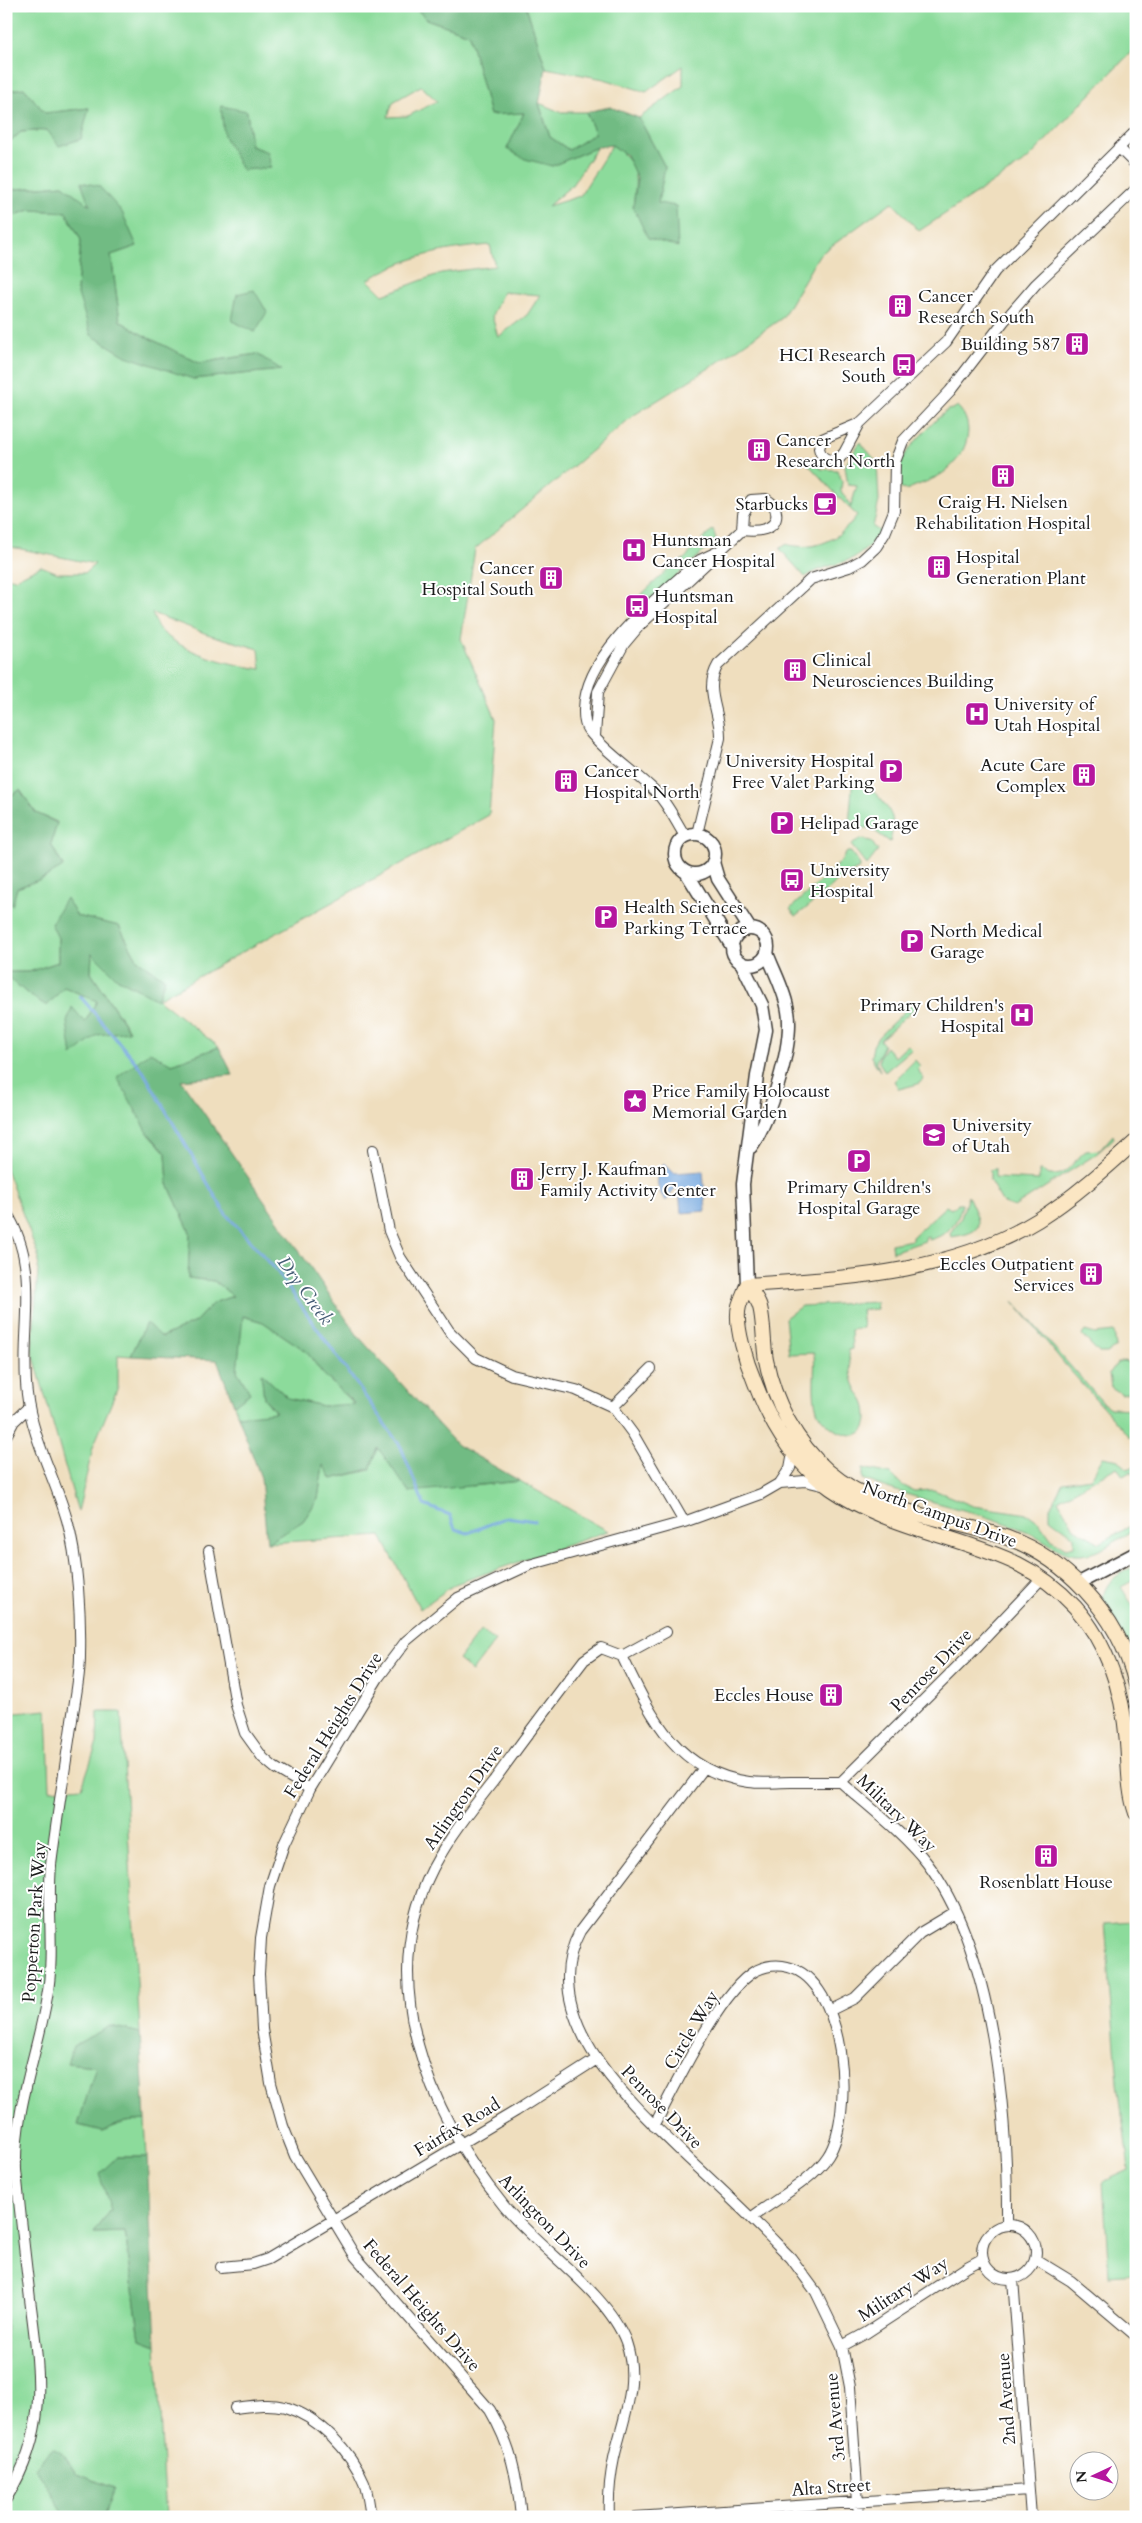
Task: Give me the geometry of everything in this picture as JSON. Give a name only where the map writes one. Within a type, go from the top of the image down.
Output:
[{"type":"main road","points":[[747,1285],[880,1274],[912,1269],[971,1251],[1037,1220],[1067,1199],[1136,1141]]},
{"type":"main road","name":"North Campus Drive","points":[[747,1285],[738,1307],[745,1354],[766,1408],[793,1452],[826,1486],[847,1500],[888,1519],[1018,1562],[1042,1578],[1063,1596],[1087,1622],[1109,1664],[1124,1714],[1132,1802],[1136,1813]]},
{"type":"main road","name":"North Campus Drive","points":[[747,1285],[760,1305],[766,1360],[777,1397],[798,1437],[828,1471],[862,1494],[891,1506],[1020,1542],[1054,1563],[1079,1583],[1098,1605],[1116,1632],[1136,1685]]},
{"type":"main road","points":[[997,1554],[1014,1554],[1030,1559],[1060,1579],[1079,1583],[1083,1600],[1105,1635],[1109,1664]]},
{"type":"street","points":[[860,423],[946,342],[995,271],[1136,130]]},
{"type":"street","points":[[1119,148],[1136,165]]},
{"type":"street","points":[[740,936],[679,866],[675,857],[676,847],[691,835],[720,738],[719,722],[711,689],[713,676],[718,665],[811,579],[850,567],[862,560],[876,547],[886,534],[894,511],[894,462],[903,441],[950,391],[1004,321],[1036,284],[1136,189]]},
{"type":"street","points":[[686,872],[695,874],[704,872],[713,862],[715,856],[712,843],[707,838],[691,835],[657,792],[604,749],[586,724],[585,702],[591,681],[607,650],[621,632],[696,564],[717,552],[742,530]]},
{"type":"street","points":[[713,862],[740,936],[744,963],[766,1021],[743,1200],[747,1285]]},
{"type":"street","points":[[740,936],[760,932],[765,936],[768,947],[766,956],[786,1003],[789,1032],[766,1117],[760,1134],[749,1149]]},
{"type":"street","points":[[744,963],[754,964],[766,956]]},
{"type":"street","points":[[373,1150],[389,1231],[400,1257],[449,1331],[476,1358],[512,1375],[576,1390],[613,1407],[633,1434],[684,1522]]},
{"type":"street","name":"Popperton Park Way","points":[[6,1212],[24,1257],[28,1282],[26,1377],[29,1408],[71,1535],[80,1644],[80,1668],[52,1865],[49,1903],[50,1978],[48,1996],[20,2111],[16,2140],[16,2170],[38,2364],[39,2397],[32,2445],[21,2475],[6,2499]]},
{"type":"street","points":[[613,1407],[651,1369]]},
{"type":"street","points":[[6,1436],[14,1421],[29,1408]]},
{"type":"street","points":[[780,1483],[790,1468],[793,1452]]},
{"type":"street","name":"Federal Heights Drive","points":[[521,2517],[511,2455],[503,2433],[490,2410],[355,2256],[295,2156],[283,2126],[271,2083],[262,2029],[258,1974],[261,1938],[270,1886],[284,1844],[310,1789],[378,1678],[406,1640],[458,1598],[529,1565],[684,1522],[761,1494],[780,1483],[805,1481],[826,1486]]},
{"type":"street","points":[[209,1551],[236,1705],[245,1733],[263,1758],[275,1768],[310,1789]]},
{"type":"street","points":[[1079,1583],[1136,1553]]},
{"type":"street","name":"Penrose Drive","points":[[841,1782],[967,1658],[1042,1578]]},
{"type":"street","points":[[622,1656],[666,1632]]},
{"type":"street","name":"Arlington Drive","points":[[609,2517],[612,2471],[628,2408],[632,2380],[625,2340],[600,2301],[507,2210],[480,2176],[460,2144],[430,2082],[411,2016],[408,1993],[408,1954],[419,1901],[433,1869],[452,1836],[584,1660],[601,1648],[622,1656]]},
{"type":"street","name":"Military Way","points":[[622,1656],[646,1707],[660,1728],[677,1747],[704,1768],[719,1775],[750,1782],[841,1782],[898,1833],[926,1863],[955,1912],[968,1941],[978,1977],[993,2050],[1002,2116],[1007,2225]]},
{"type":"street","name":"Penrose Drive","points":[[704,1768],[580,1932],[571,1950],[567,1972],[569,1992],[578,2022],[597,2059],[625,2097],[791,2258],[816,2292],[842,2346]]},
{"type":"street","points":[[829,2011],[855,1998],[920,1933],[955,1912]]},
{"type":"street","name":"Circle Way","points":[[654,2126],[715,2016],[738,1987],[754,1972],[782,1965],[798,1970],[814,1982],[829,2011],[840,2052],[843,2087],[841,2118],[834,2146],[821,2166],[751,2218]]},
{"type":"street","name":"Fairfax Road","points":[[221,2267],[263,2262],[597,2059]]},
{"type":"street","points":[[1016,2226],[1030,2235],[1036,2250],[1035,2258],[1027,2272],[1013,2279],[1000,2278],[992,2274],[982,2259],[984,2240],[998,2227],[1016,2226]]},
{"type":"street","points":[[1035,2258],[1058,2271],[1136,2336]]},
{"type":"street","name":"Military Way","points":[[842,2346],[866,2333],[982,2259]]},
{"type":"street","name":"2nd Avenue","points":[[1013,2279],[1031,2517]]},
{"type":"street","name":"3rd Avenue","points":[[842,2346],[850,2387],[859,2517]]},
{"type":"street","points":[[235,2408],[268,2405],[285,2407],[318,2424],[344,2450],[354,2464],[364,2483],[371,2517]]},
{"type":"street","name":"Alta Street","points":[[636,2517],[688,2515],[1029,2490]]},
{"type":"green space","points":[[6,6],[414,6],[426,19],[469,34],[490,115],[524,113],[507,149],[552,166],[597,147],[572,185],[548,206],[580,196],[612,145],[632,165],[635,179],[633,207],[658,203],[665,167],[639,118],[683,86],[683,66],[646,92],[604,79],[546,68],[526,6],[1136,6],[1136,47],[1027,160],[919,231],[892,202],[819,255],[782,318],[711,367],[634,415],[475,549],[461,639],[496,719],[489,815],[158,999],[219,1047],[172,1064],[148,1133],[166,1153],[168,1184],[190,1232],[188,1278],[214,1281],[233,1296],[213,1303],[195,1322],[161,1337],[146,1323],[131,1356],[118,1355],[118,1387],[93,1447],[78,1512],[32,1350],[39,1258],[6,1169],[6,975],[29,995],[64,987],[97,1001],[85,1022],[72,1008],[72,1055],[97,1035],[129,1030],[91,973],[92,952],[117,978],[157,999],[165,979],[137,959],[119,926],[77,916],[58,938],[58,962],[29,972],[6,972],[6,900],[12,905],[17,888],[44,878],[63,866],[51,844],[57,822],[36,813],[20,790],[6,798],[6,577],[15,579],[41,566],[58,573],[85,573],[95,564],[11,547],[6,549],[6,218],[30,210],[66,212],[81,240],[77,291],[193,379],[281,370],[257,354],[199,363],[143,335],[120,321],[111,255],[137,246],[63,185],[6,190],[6,145],[21,132],[47,130],[89,108],[45,113],[24,88],[6,91]],"holes":[[[421,86],[437,101],[408,116],[388,117],[393,102]],[[221,107],[247,112],[251,146]],[[490,245],[495,266],[441,273],[383,295],[368,280],[412,259]],[[503,292],[540,295],[527,315],[498,337],[492,316]],[[152,613],[207,634],[259,649],[261,669],[221,661],[194,652],[170,638],[156,624]]]},
{"type":"green space","points":[[414,6],[526,6],[546,68],[539,104],[550,137],[569,150],[595,133],[586,112],[610,107],[639,118],[665,167],[658,203],[676,206],[678,247],[648,238],[633,207],[637,178],[626,155],[612,145],[597,147],[552,166],[525,159],[507,149],[524,113],[490,115],[469,34],[426,19]]},
{"type":"green space","points":[[24,88],[45,113],[89,108],[81,139],[59,146],[47,130],[21,132],[6,145],[6,125],[10,122],[6,116],[6,91]]},
{"type":"green space","points":[[539,103],[560,112],[586,112],[595,133],[569,150],[550,137]]},
{"type":"green space","points":[[221,106],[247,111],[251,146],[268,152],[271,168],[242,170],[224,136]]},
{"type":"green space","points":[[81,182],[99,186],[122,212],[137,246],[111,255],[120,321],[143,335],[199,363],[257,354],[282,370],[193,379],[126,356],[91,335],[77,291],[81,240],[66,212],[30,210],[6,218],[6,190],[63,185],[90,206]]},
{"type":"green space","points":[[254,290],[267,312],[255,332],[232,321],[237,294]]},
{"type":"green space","points":[[957,406],[967,422],[968,430],[967,439],[960,456],[947,470],[938,476],[906,490],[901,489],[899,471],[904,456],[936,420]]},
{"type":"green space","points":[[860,442],[877,462],[879,501],[873,527],[880,531],[863,552],[846,561],[816,571],[805,577],[780,549],[785,544],[807,546],[826,542],[843,531],[857,515],[850,509],[857,486],[848,485],[845,466]]},
{"type":"green space","points":[[812,458],[821,469],[837,470],[842,481],[841,491],[851,506],[849,508],[807,463]]},
{"type":"green space","points":[[713,529],[716,540],[642,608],[633,610],[632,603],[671,567],[684,559]]},
{"type":"green space","points":[[855,781],[866,785],[890,812],[893,823],[890,842],[870,828],[852,828],[849,825],[852,788]]},
{"type":"green space","points":[[20,790],[36,813],[57,823],[51,844],[63,867],[44,878],[17,888],[12,906],[6,900],[6,798]]},
{"type":"green space","points":[[861,839],[871,841],[878,851],[867,865],[851,845]]},
{"type":"green space","points":[[847,852],[851,852],[860,868],[835,884],[796,916],[790,909],[840,862]]},
{"type":"green space","points":[[66,898],[77,916],[119,926],[137,959],[165,979],[157,1000],[117,978],[92,953],[91,973],[129,1031],[97,1035],[72,1056],[67,1022],[72,1007],[85,1022],[97,1001],[64,987],[47,1006],[29,995],[6,975],[6,972],[29,972],[58,962],[58,938],[51,924]]},
{"type":"green space","points":[[912,1004],[917,1006],[880,1040],[884,1045],[876,1061],[880,1071],[871,1057],[873,1046],[878,1037]]},
{"type":"green space","points":[[908,1045],[912,1049],[885,1072],[879,1062],[880,1055],[886,1047],[895,1057]]},
{"type":"green space","points":[[219,1047],[233,1075],[181,1080],[358,1336],[457,1445],[520,1481],[409,1492],[378,1448],[370,1469],[332,1479],[323,1465],[318,1499],[303,1521],[267,1543],[261,1478],[238,1416],[276,1412],[264,1398],[261,1373],[288,1398],[323,1406],[355,1404],[323,1374],[306,1351],[263,1322],[243,1316],[237,1371],[250,1393],[234,1405],[217,1360],[131,1356],[146,1323],[162,1337],[195,1322],[213,1303],[233,1296],[214,1281],[188,1278],[190,1232],[168,1184],[166,1153],[148,1133],[117,1077],[150,1052],[172,1064]]},
{"type":"green space","points":[[915,1060],[920,1066],[917,1069],[924,1079],[918,1084],[899,1089],[894,1081]]},
{"type":"green space","points":[[1113,1135],[1114,1138],[1095,1155],[1014,1207],[1003,1203],[990,1181],[990,1170],[995,1168],[995,1178],[1039,1180],[1039,1171],[1050,1175],[1062,1173],[1086,1151],[1100,1150]]},
{"type":"green space","points":[[968,1196],[976,1214],[978,1225],[971,1232],[951,1237],[950,1233],[961,1218]]},
{"type":"green space","points":[[958,1204],[962,1204],[958,1217],[947,1232],[929,1240],[929,1237],[925,1238],[925,1241],[892,1252],[891,1244],[912,1240],[912,1237],[946,1206],[951,1209]]},
{"type":"green space","points":[[1013,1301],[1104,1404],[1110,1408],[1136,1409],[1136,1434],[1131,1438],[1067,1367]]},
{"type":"green space","points":[[876,1302],[877,1309],[861,1310],[863,1328],[851,1330],[852,1349],[848,1350],[853,1380],[866,1407],[867,1418],[865,1428],[860,1433],[844,1434],[827,1424],[817,1410],[814,1396],[814,1353],[789,1354],[785,1318],[801,1306]]},
{"type":"green space","points":[[242,1316],[263,1322],[306,1351],[323,1374],[355,1405],[323,1406],[288,1398],[262,1374],[264,1398],[276,1413],[238,1416],[234,1405],[250,1393],[237,1371]]},
{"type":"green space","points":[[1085,1331],[1095,1334],[1114,1332],[1116,1347],[1107,1353],[1099,1353],[1082,1335]]},
{"type":"green space","points":[[1125,1361],[1136,1365],[1136,1390],[1122,1394],[1111,1387],[1109,1374],[1117,1363]]},
{"type":"green space","points":[[378,1448],[472,1486],[520,1481],[608,1531],[455,1584],[420,1609],[381,1536],[267,1543],[303,1521],[318,1499],[323,1464],[332,1479],[370,1470]]},
{"type":"green space","points":[[1103,1457],[1119,1460],[1127,1469],[1136,1466],[1136,1478],[1132,1471],[1123,1476],[1117,1467],[1058,1500],[1074,1528],[1100,1543],[1136,1523],[1136,1529],[1103,1549],[1081,1555],[1067,1553],[1033,1534],[1006,1523],[883,1487],[863,1479],[863,1468],[891,1474],[902,1485],[914,1491],[934,1490],[973,1506],[1028,1514],[1039,1522],[1052,1540],[1066,1548],[1074,1546],[1074,1536],[1050,1518],[1050,1508],[1063,1482],[1091,1478]]},
{"type":"green space","points":[[1136,1565],[1136,1579],[1121,1587],[1136,1611],[1136,1666],[1103,1598],[1107,1586],[1119,1574]]},
{"type":"green space","points":[[481,1630],[495,1641],[472,1671],[458,1660]]},
{"type":"green space","points":[[47,1710],[50,1790],[82,1787],[97,1743],[98,1712],[121,1712],[140,2033],[110,2026],[68,2063],[96,2066],[79,2125],[102,2131],[125,2122],[145,2120],[147,2157],[117,2157],[111,2210],[94,2233],[125,2232],[140,2339],[156,2345],[166,2517],[103,2517],[114,2488],[77,2474],[64,2455],[64,2513],[72,2517],[6,2517],[6,1714]]},
{"type":"green space","points":[[1133,1921],[1136,1958],[1136,2274],[1109,2276],[1103,2182],[1129,2170],[1118,2083],[1105,1923]]},
{"type":"green space","points":[[110,2026],[140,2033],[145,2120],[125,2122],[102,2131],[78,2125],[96,2066],[67,2063],[73,2046]]},
{"type":"green space","points":[[117,2157],[147,2157],[156,2345],[140,2339],[125,2232],[94,2233],[111,2210],[99,2174]]},
{"type":"green space","points":[[53,2448],[64,2455],[77,2474],[114,2488],[103,2517],[72,2517],[64,2513],[35,2468]]},
{"type":"water","points":[[664,1163],[674,1173],[703,1171],[706,1211],[681,1213],[679,1189],[675,1189],[666,1201],[658,1187],[659,1173]]},
{"type":"waterway","name":"Dry Creek","points":[[80,996],[143,1071],[225,1213],[276,1270],[401,1447],[424,1505],[450,1515],[455,1529],[468,1533],[507,1517],[535,1521]]},
{"type":"place","name":"Cancer Research South","points":[[900,306]]},
{"type":"place","name":"Building 587","points":[[1077,344]]},
{"type":"place","name":"HCI Research South","points":[[904,365]]},
{"type":"place","name":"Cancer Research North","points":[[759,450]]},
{"type":"place","name":"Craig H. Nielsen Rehabilitation Hospital","points":[[1003,476]]},
{"type":"place","name":"Starbucks","points":[[825,504]]},
{"type":"place","name":"Huntsman Cancer Hospital","points":[[634,550]]},
{"type":"place","name":"Hospital Generation Plant","points":[[939,567]]},
{"type":"place","name":"Cancer Hospital South","points":[[551,578]]},
{"type":"place","name":"Huntsman Hospital","points":[[637,606]]},
{"type":"place","name":"Clinical Neurosciences Building","points":[[795,670]]},
{"type":"place","name":"University of Utah Hospital","points":[[977,714]]},
{"type":"place","name":"University Hospital Free Valet Parking","points":[[891,771]]},
{"type":"place","name":"Acute Care Complex","points":[[1084,775]]},
{"type":"place","name":"Cancer Hospital North","points":[[566,781]]},
{"type":"place","name":"Helipad Garage","points":[[782,823]]},
{"type":"place","name":"University Hospital","points":[[792,880]]},
{"type":"place","name":"Health Sciences Parking Terrace","points":[[606,917]]},
{"type":"place","name":"North Medical Garage","points":[[912,941]]},
{"type":"place","name":"Primary Children's Hospital","points":[[1022,1015]]},
{"type":"place","name":"Price Family Holocaust Memorial Garden","points":[[635,1101]]},
{"type":"place","name":"University of Utah","points":[[934,1135]]},
{"type":"place","name":"Primary Children's Hospital Garage","points":[[859,1161]]},
{"type":"place","name":"Jerry J. Kaufman Family Activity Center","points":[[522,1179]]},
{"type":"place","name":"Eccles Outpatient Services","points":[[1091,1274]]},
{"type":"place","name":"Eccles House","points":[[831,1695]]},
{"type":"place","name":"Rosenblatt House","points":[[1046,1856]]}]
